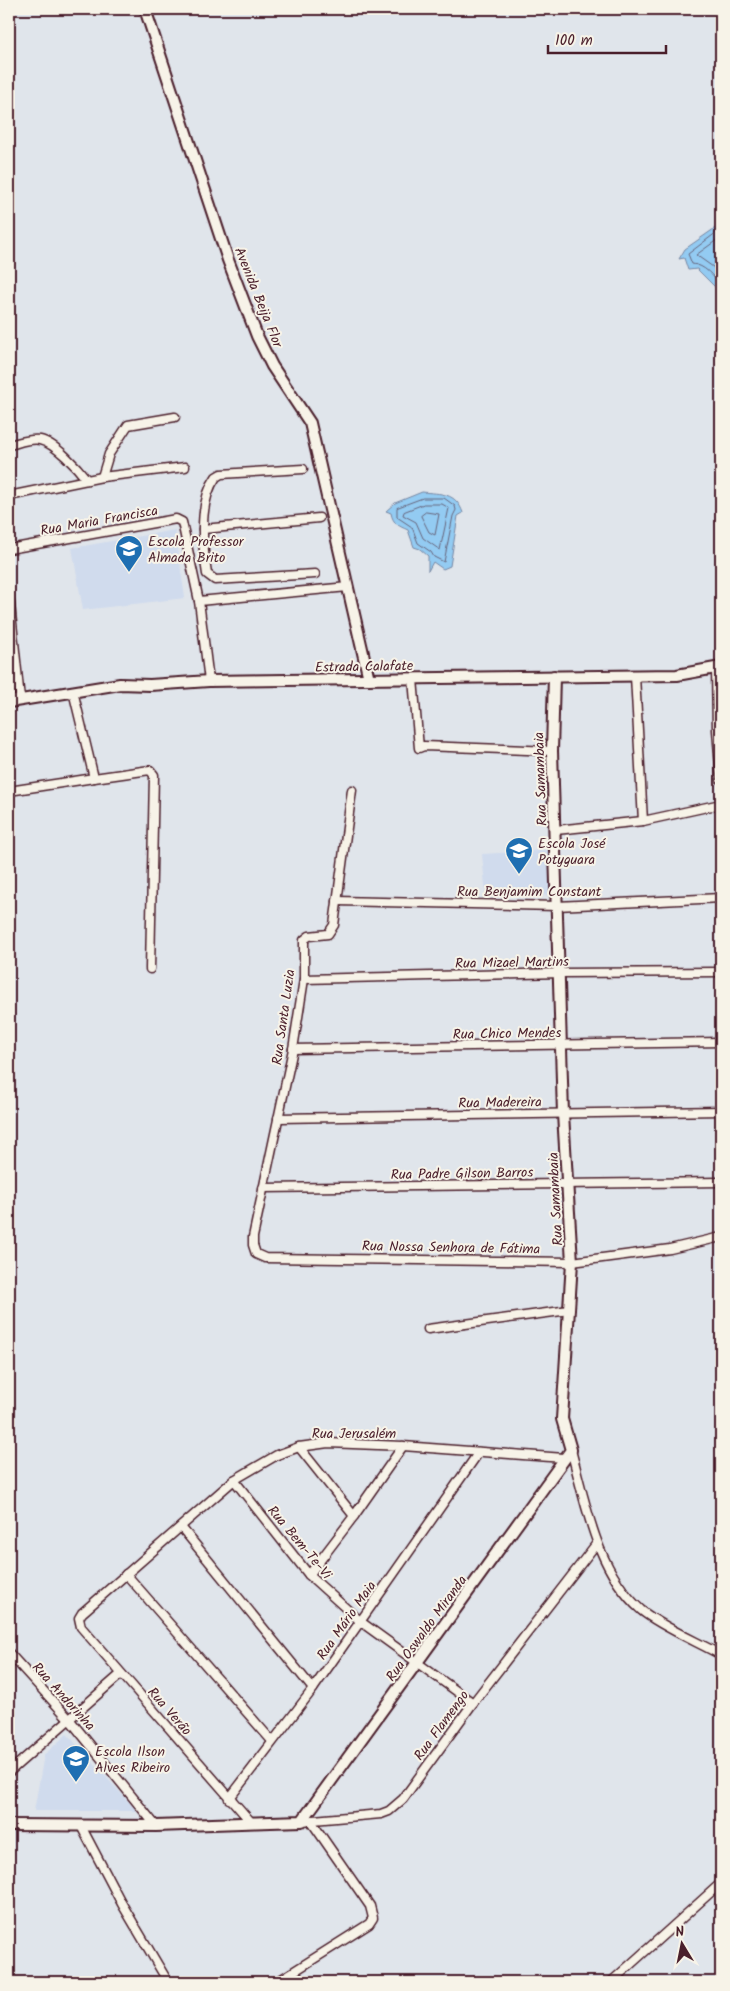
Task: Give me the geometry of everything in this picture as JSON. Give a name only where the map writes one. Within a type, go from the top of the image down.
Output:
[{"type":"street","name":"Avenida Beija Flor","points":[[145,9],[225,252],[257,336],[272,366],[310,423],[369,679]]},
{"type":"street","points":[[102,478],[109,454],[128,425],[175,417]]},
{"type":"street","points":[[9,445],[36,440],[43,442],[76,464],[87,480]]},
{"type":"street","points":[[9,496],[87,480],[185,468]]},
{"type":"street","points":[[303,468],[221,474],[216,477],[207,498],[203,529],[206,566],[210,578],[215,580],[316,574]]},
{"type":"street","points":[[203,529],[319,518]]},
{"type":"street","name":"Rua Maria Francisca","points":[[9,549],[176,519],[182,522],[199,601],[208,681]]},
{"type":"street","points":[[264,578],[265,595]]},
{"type":"street","points":[[199,601],[348,587]]},
{"type":"street","points":[[9,594],[20,699]]},
{"type":"street","points":[[719,667],[721,780]]},
{"type":"street","name":"Estrada Calafate","points":[[9,702],[120,684],[150,686],[208,681],[677,675],[719,667]]},
{"type":"street","name":"Rua Samambaia","points":[[554,676],[552,751],[561,973],[563,1114],[572,1262],[562,1419],[567,1454],[596,1543],[621,1588],[643,1611],[721,1655]]},
{"type":"street","points":[[635,676],[643,820]]},
{"type":"street","points":[[412,679],[419,748],[424,746],[552,751]]},
{"type":"street","points":[[73,691],[94,778]]},
{"type":"street","points":[[9,791],[150,770],[155,777],[150,969]]},
{"type":"street","name":"Rua Santa Luzia","points":[[253,1237],[293,1048],[304,979],[304,940],[309,936],[331,932],[334,925],[352,790]]},
{"type":"street","points":[[556,830],[643,820],[721,804]]},
{"type":"street","name":"Rua Benjamim Constant","points":[[337,901],[557,906],[721,898]]},
{"type":"street","name":"Rua Mizael Martins","points":[[304,979],[561,973],[721,972]]},
{"type":"street","name":"Rua Chico Mendes","points":[[293,1048],[721,1042]]},
{"type":"street","name":"Rua Madereira","points":[[278,1118],[721,1111]]},
{"type":"street","name":"Rua Padre Gilson Barros","points":[[263,1188],[721,1182]]},
{"type":"street","name":"Rua Nossa Senhora de Fátima","points":[[253,1237],[252,1245],[256,1254],[266,1258],[572,1262],[670,1249],[721,1237]]},
{"type":"street","points":[[428,1329],[569,1310]]},
{"type":"street","name":"Rua Jerusalém","points":[[82,1613],[234,1480],[270,1458],[299,1447],[328,1443],[479,1452],[567,1454]]},
{"type":"street","points":[[309,1575],[354,1516],[402,1446]]},
{"type":"street","points":[[299,1447],[354,1516]]},
{"type":"street","name":"Rua Mário Maia","points":[[229,1799],[313,1689],[479,1452]]},
{"type":"street","name":"Rua Oswaldo Miranda","points":[[307,1821],[567,1454]]},
{"type":"street","name":"Rua Bem-Te-Vi","points":[[234,1480],[309,1575],[361,1622],[473,1703]]},
{"type":"street","points":[[181,1527],[313,1689]]},
{"type":"street","name":"Rua Flamengo","points":[[9,1826],[156,1826],[307,1821],[350,1818],[389,1812],[403,1799],[473,1703],[596,1543]]},
{"type":"street","points":[[126,1574],[272,1741]]},
{"type":"street","name":"Rua Verão","points":[[82,1613],[79,1618],[80,1627],[251,1822]]},
{"type":"street","name":"Rua Andorinha","points":[[9,1653],[70,1720],[156,1826]]},
{"type":"street","points":[[9,1760],[12,1769],[70,1720],[120,1674]]},
{"type":"street","points":[[277,1982],[369,1924],[372,1918],[370,1906],[307,1821]]},
{"type":"street","points":[[81,1826],[122,1904],[168,1982]]},
{"type":"street","points":[[611,1982],[721,1883]]},
{"type":"shaded area","name":"Escola Professor Almada Brito","points":[[175,530],[185,598],[83,610],[72,548]]},
{"type":"shaded area","name":"Escola José Potyguara","points":[[551,850],[555,895],[486,897],[482,854]]},
{"type":"shaded area","name":"Escola Ilson Alves Ribeiro","points":[[67,1734],[137,1811],[34,1811],[44,1755]]},
{"type":"water","points":[[721,224],[721,293],[697,269],[688,270],[684,258],[679,259],[685,249]]},
{"type":"water","points":[[422,492],[447,495],[456,501],[463,513],[458,516],[450,566],[443,569],[433,562],[428,571],[428,556],[420,549],[414,547],[408,530],[397,524],[393,520],[391,513],[386,511],[395,503]]},
{"type":"place","name":"Escola Professor Almada Brito","points":[[129,573]]},
{"type":"place","name":"Escola José Potyguara","points":[[519,875]]},
{"type":"place","name":"Escola Ilson Alves Ribeiro","points":[[76,1783]]}]
